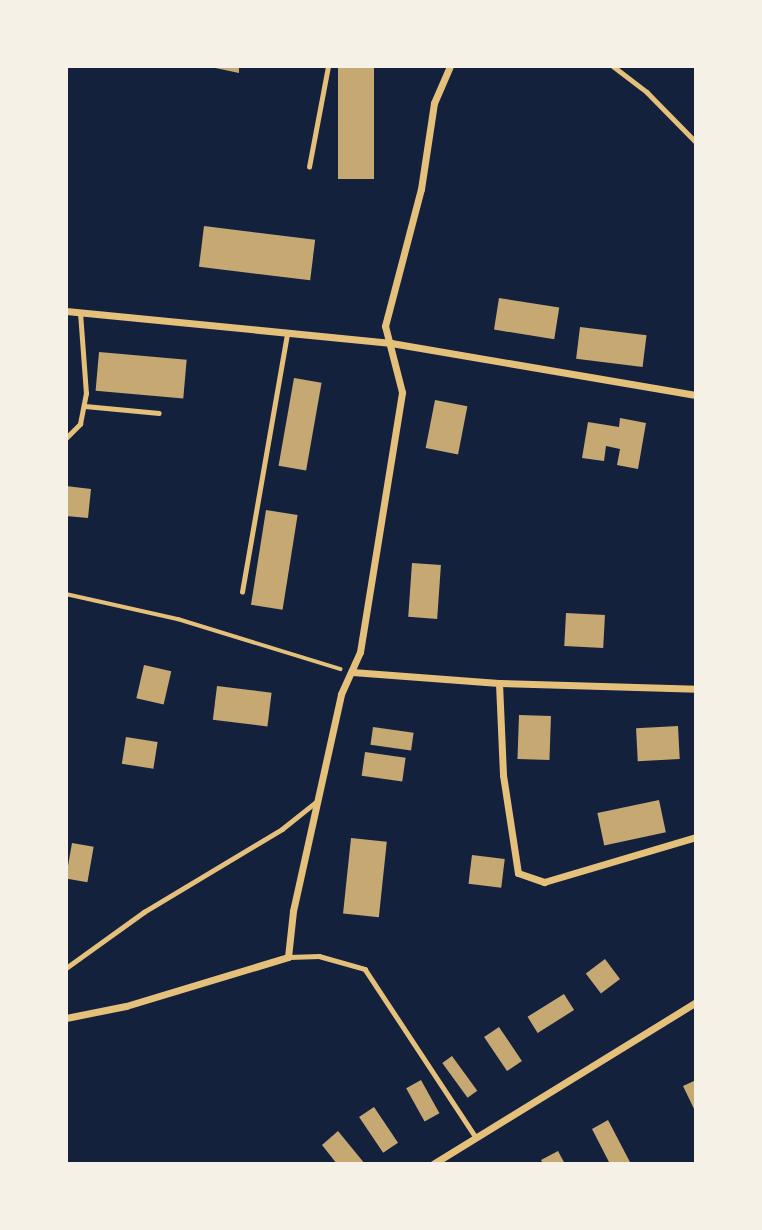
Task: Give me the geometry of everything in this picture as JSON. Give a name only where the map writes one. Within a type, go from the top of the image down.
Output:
[{"type":"street","points":[[66,1018],[126,1006],[288,957],[293,911],[320,799],[341,694],[360,652],[402,392],[385,326],[421,189],[434,103],[450,66]]},
{"type":"street","points":[[66,311],[391,342],[695,395]]},
{"type":"street","points":[[352,672],[499,683],[695,689]]},
{"type":"street","points":[[499,683],[503,775],[518,873],[544,882],[695,837]]},
{"type":"street","points":[[433,1164],[474,1134],[695,1002]]},
{"type":"lane","points":[[309,167],[327,66]]},
{"type":"lane","points":[[612,66],[647,92],[695,142]]},
{"type":"lane","points":[[66,438],[80,424],[85,406],[80,312]]},
{"type":"lane","points":[[242,592],[287,333]]},
{"type":"lane","points":[[85,406],[159,413]]},
{"type":"lane","points":[[66,968],[144,912],[282,829],[320,799]]},
{"type":"lane","points":[[288,957],[319,956],[365,969],[474,1134]]},
{"type":"path","points":[[66,594],[178,619],[352,672]]},
{"type":"building","points":[[206,66],[239,66],[239,73]]},
{"type":"building","points":[[338,66],[374,66],[374,179],[338,179]]},
{"type":"building","points":[[204,226],[315,240],[310,280],[199,267]]},
{"type":"building","points":[[499,298],[559,308],[554,339],[494,330]]},
{"type":"building","points":[[580,327],[647,335],[643,367],[576,359]]},
{"type":"building","points":[[99,352],[187,360],[183,399],[96,391]]},
{"type":"building","points":[[294,378],[322,383],[306,471],[279,466]]},
{"type":"building","points":[[435,400],[467,406],[458,454],[426,448]]},
{"type":"building","points":[[620,418],[646,423],[638,469],[617,465],[620,449],[606,446],[604,461],[582,458],[588,422],[619,427]]},
{"type":"building","points":[[66,486],[91,489],[88,518],[66,516]]},
{"type":"building","points":[[266,510],[298,515],[283,610],[251,605]]},
{"type":"building","points":[[412,563],[441,565],[437,619],[408,617]]},
{"type":"building","points":[[566,613],[605,615],[603,648],[564,646]]},
{"type":"building","points":[[144,665],[171,671],[164,704],[136,698]]},
{"type":"building","points":[[217,686],[272,693],[267,726],[213,720]]},
{"type":"building","points":[[519,715],[551,716],[549,760],[517,759]]},
{"type":"building","points":[[678,726],[680,759],[638,761],[636,728]]},
{"type":"building","points":[[373,727],[414,733],[411,751],[370,745]]},
{"type":"building","points":[[126,737],[158,742],[153,769],[122,764]]},
{"type":"building","points":[[365,752],[406,758],[402,781],[362,776]]},
{"type":"building","points":[[659,800],[666,832],[604,845],[597,813]]},
{"type":"building","points":[[351,838],[387,842],[379,917],[343,914]]},
{"type":"building","points":[[72,843],[94,847],[87,882],[66,878]]},
{"type":"building","points":[[472,855],[505,859],[501,888],[468,884]]},
{"type":"building","points":[[605,959],[620,979],[601,993],[586,973]]},
{"type":"building","points":[[564,994],[574,1010],[538,1033],[528,1017]]},
{"type":"building","points":[[499,1027],[522,1061],[507,1071],[484,1037]]},
{"type":"building","points":[[452,1056],[477,1091],[468,1098],[442,1063]]},
{"type":"building","points":[[421,1080],[439,1113],[425,1121],[406,1088]]},
{"type":"building","points":[[696,1080],[696,1113],[683,1086]]},
{"type":"building","points":[[374,1107],[398,1143],[383,1153],[359,1117]]},
{"type":"building","points":[[608,1120],[631,1164],[610,1164],[592,1129]]},
{"type":"building","points":[[338,1131],[365,1164],[337,1164],[322,1145]]},
{"type":"building","points":[[558,1151],[565,1164],[543,1164],[541,1160]]}]
